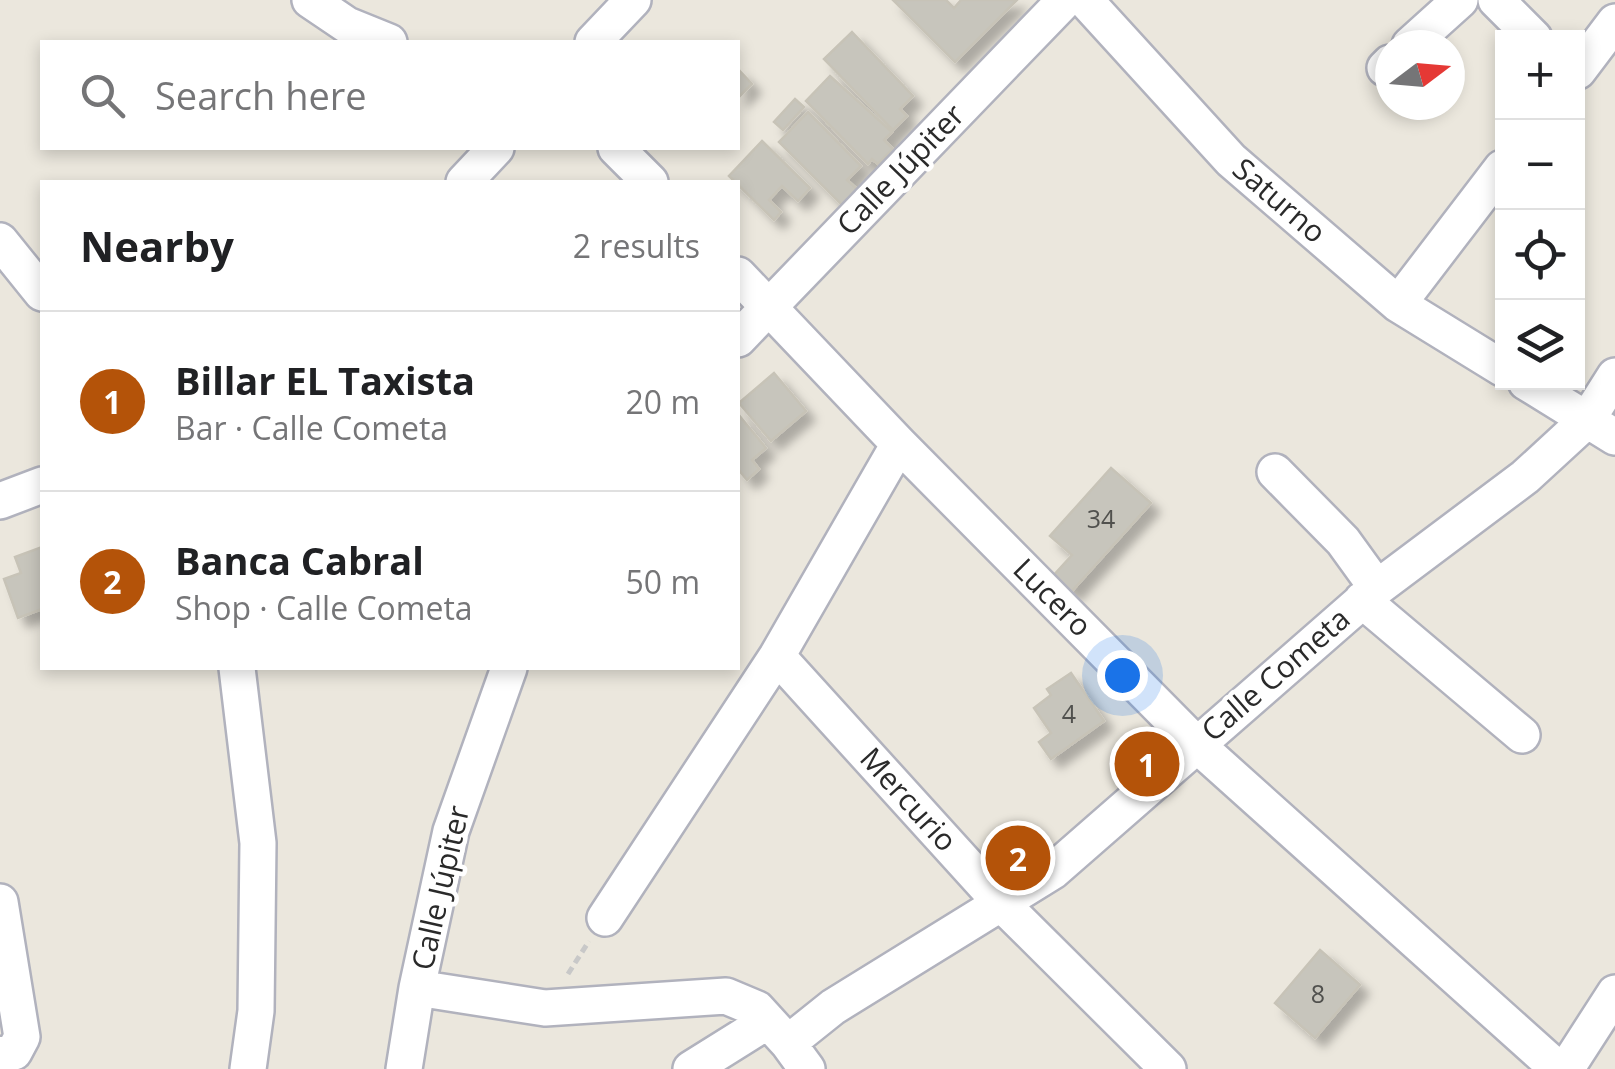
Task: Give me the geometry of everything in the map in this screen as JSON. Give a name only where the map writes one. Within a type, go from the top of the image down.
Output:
[{"type":"street","points":[[310,0],[346,24],[384,40]]},
{"type":"street","points":[[595,40],[634,0]]},
{"type":"street","name":"Calle Júpiter","points":[[740,337],[1065,0]]},
{"type":"street","name":"Saturno","points":[[1085,0],[1231,160],[1398,304],[1495,364]]},
{"type":"street","points":[[1427,30],[1460,0]]},
{"type":"street","points":[[1496,0],[1526,30]]},
{"type":"street","points":[[1585,62],[1615,22]]},
{"type":"street","points":[[466,180],[494,150]]},
{"type":"street","points":[[618,150],[648,180]]},
{"type":"street","points":[[1398,304],[1495,177]]},
{"type":"street","points":[[0,241],[40,291]]},
{"type":"street","name":"Lucero","points":[[740,277],[899,444],[1197,744],[1558,1069]]},
{"type":"street","name":"Calle Cometa","points":[[691,1069],[787,1044],[834,1007],[1053,871],[1369,594],[1525,477],[1601,429],[1615,376]]},
{"type":"street","points":[[1539,390],[1601,429]]},
{"type":"street","points":[[605,918],[777,656],[899,444]]},
{"type":"street","points":[[1275,472],[1343,541],[1369,594],[1522,735]]},
{"type":"street","points":[[0,501],[40,487]]},
{"type":"street","name":"Mercurio","points":[[777,656],[1003,905],[1168,1069]]},
{"type":"street","points":[[237,670],[258,843],[256,1011],[248,1069]]},
{"type":"street","name":"Calle Júpiter","points":[[507,670],[450,831],[417,988],[545,1008]]},
{"type":"street","points":[[0,902],[22,1037],[14,1052],[0,1055]]},
{"type":"street","points":[[404,1069],[417,988]]},
{"type":"street","points":[[1566,1069],[1615,993]]},
{"type":"street","points":[[545,1008],[726,996],[757,1009],[787,1044]]},
{"type":"path","points":[[545,1008],[605,918]]},
{"type":"building","points":[[893,0],[946,0],[954,8],[961,0],[1017,0],[955,62]]},
{"type":"building","points":[[852,32],[913,96],[900,109],[907,116],[893,130],[824,59]]},
{"type":"building","points":[[740,71],[752,84],[740,96]]},
{"type":"building","points":[[830,76],[892,132],[884,140],[893,149],[878,164],[872,159],[868,164],[806,101]]},
{"type":"building","points":[[795,99],[804,107],[783,130],[774,122]]},
{"type":"building","points":[[808,112],[861,166],[847,180],[858,190],[843,206],[779,142]]},
{"type":"building","points":[[762,141],[810,188],[798,201],[782,186],[769,200],[781,212],[774,220],[740,187],[740,180],[729,176]]},
{"type":"building","points":[[774,373],[806,411],[771,441],[740,402]]},
{"type":"building","points":[[740,416],[766,448],[752,460],[759,469],[747,480],[740,471]]},
{"type":"building","points":[[1111,468],[1151,503],[1071,592],[1053,576],[1072,555],[1050,536]]},
{"type":"building","points":[[40,548],[40,610],[18,618],[4,579],[21,573],[15,557]]},
{"type":"building","points":[[1071,673],[1104,721],[1051,759],[1039,742],[1051,733],[1034,708],[1051,695],[1047,689]]},
{"type":"building","points":[[1148,748],[1163,766],[1146,780],[1132,762]]},
{"type":"building","points":[[1022,839],[1038,858],[1014,878],[998,859]]},
{"type":"building","points":[[1320,950],[1360,985],[1315,1038],[1275,1003]]},
{"type":"place","name":"Billar EL Taxista","points":[[1147,764]]},
{"type":"place","name":"Banca Cabral","points":[[1018,858]]}]
